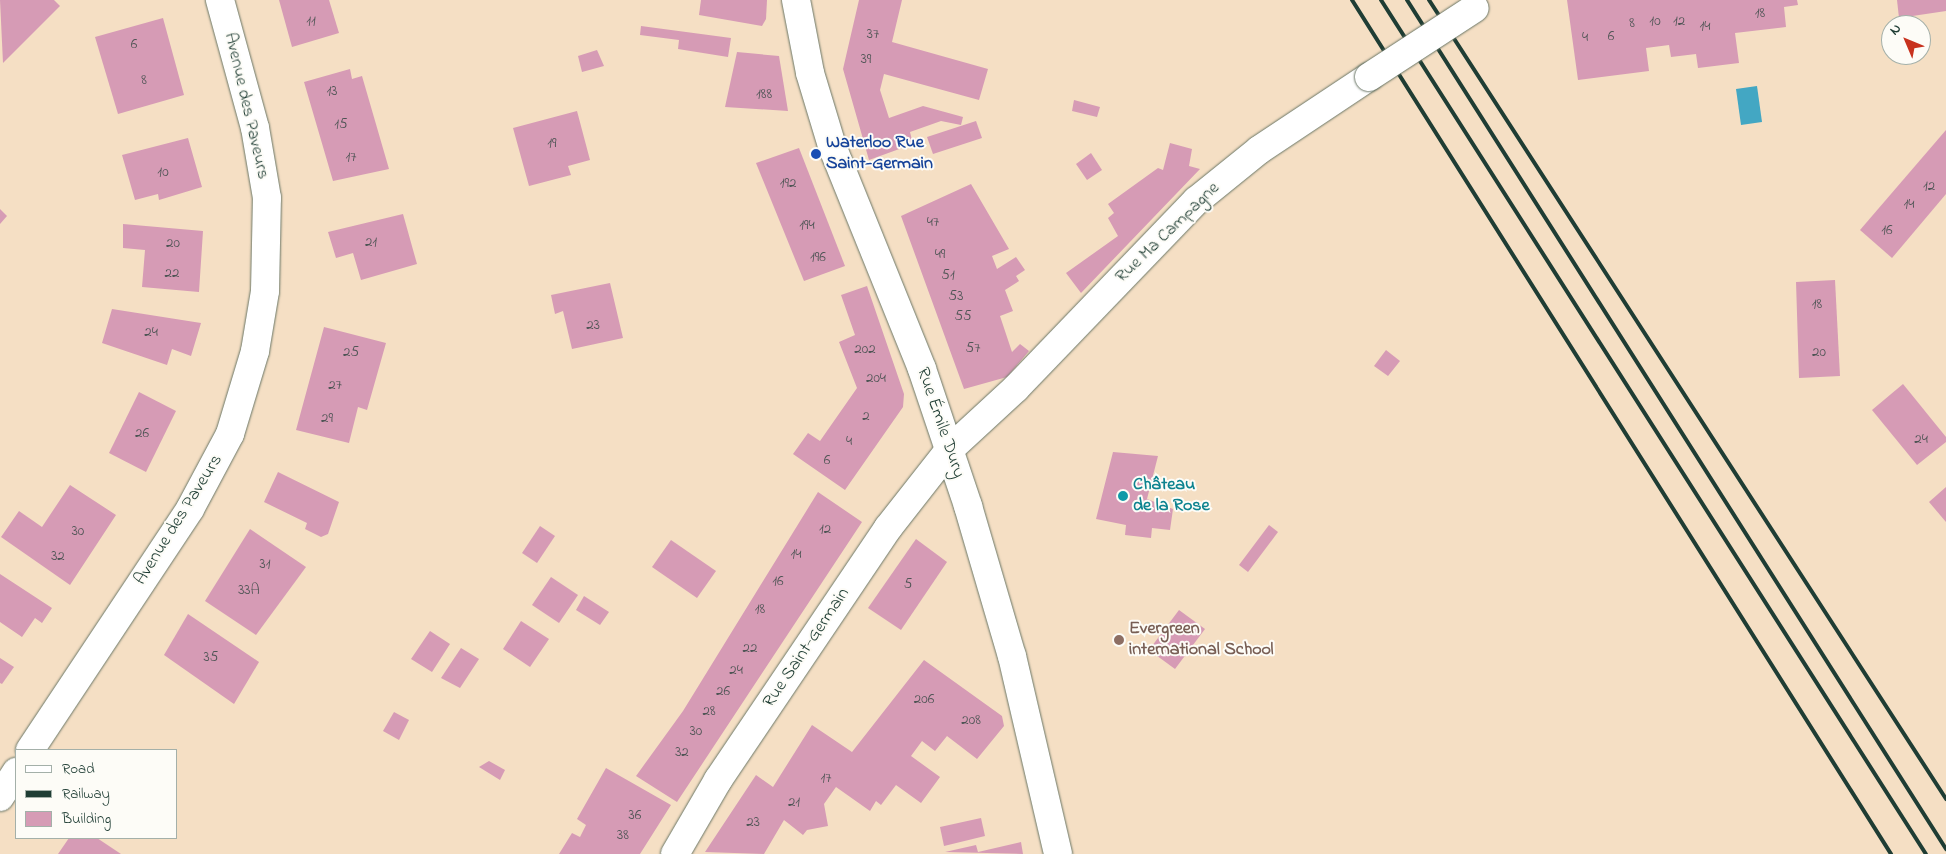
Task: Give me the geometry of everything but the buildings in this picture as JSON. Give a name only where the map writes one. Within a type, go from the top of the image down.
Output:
[{"type":"street","name":"Avenue des Paveurs","points":[[31,749],[198,494],[230,434],[256,351],[265,291],[267,198],[255,128],[220,0]]},
{"type":"street","name":"Rue Émile Dury","points":[[796,0],[810,73],[832,146],[950,450],[1012,656],[1058,854]]},
{"type":"street","name":"Rue Ma Campagne","points":[[950,450],[1016,388],[1196,201],[1259,150],[1482,4]]},
{"type":"street","name":"Rue Saint-Germain","points":[[675,854],[718,780],[888,528],[950,450]]},
{"type":"street","points":[[0,797],[15,774]]},
{"type":"water","points":[[1757,86],[1762,122],[1741,125],[1736,89]]},
{"type":"railway","points":[[1352,0],[1891,854]]},
{"type":"railway","points":[[1381,0],[1926,854]]},
{"type":"railway","points":[[1407,0],[1946,849]]},
{"type":"railway","points":[[1429,0],[1946,799]]},
{"type":"place","name":"Waterloo Rue Saint-Germain","points":[[816,154]]},
{"type":"place","name":"Château de la Rose","points":[[1123,496]]},
{"type":"place","name":"Evergreen international School","points":[[1119,640]]}]
